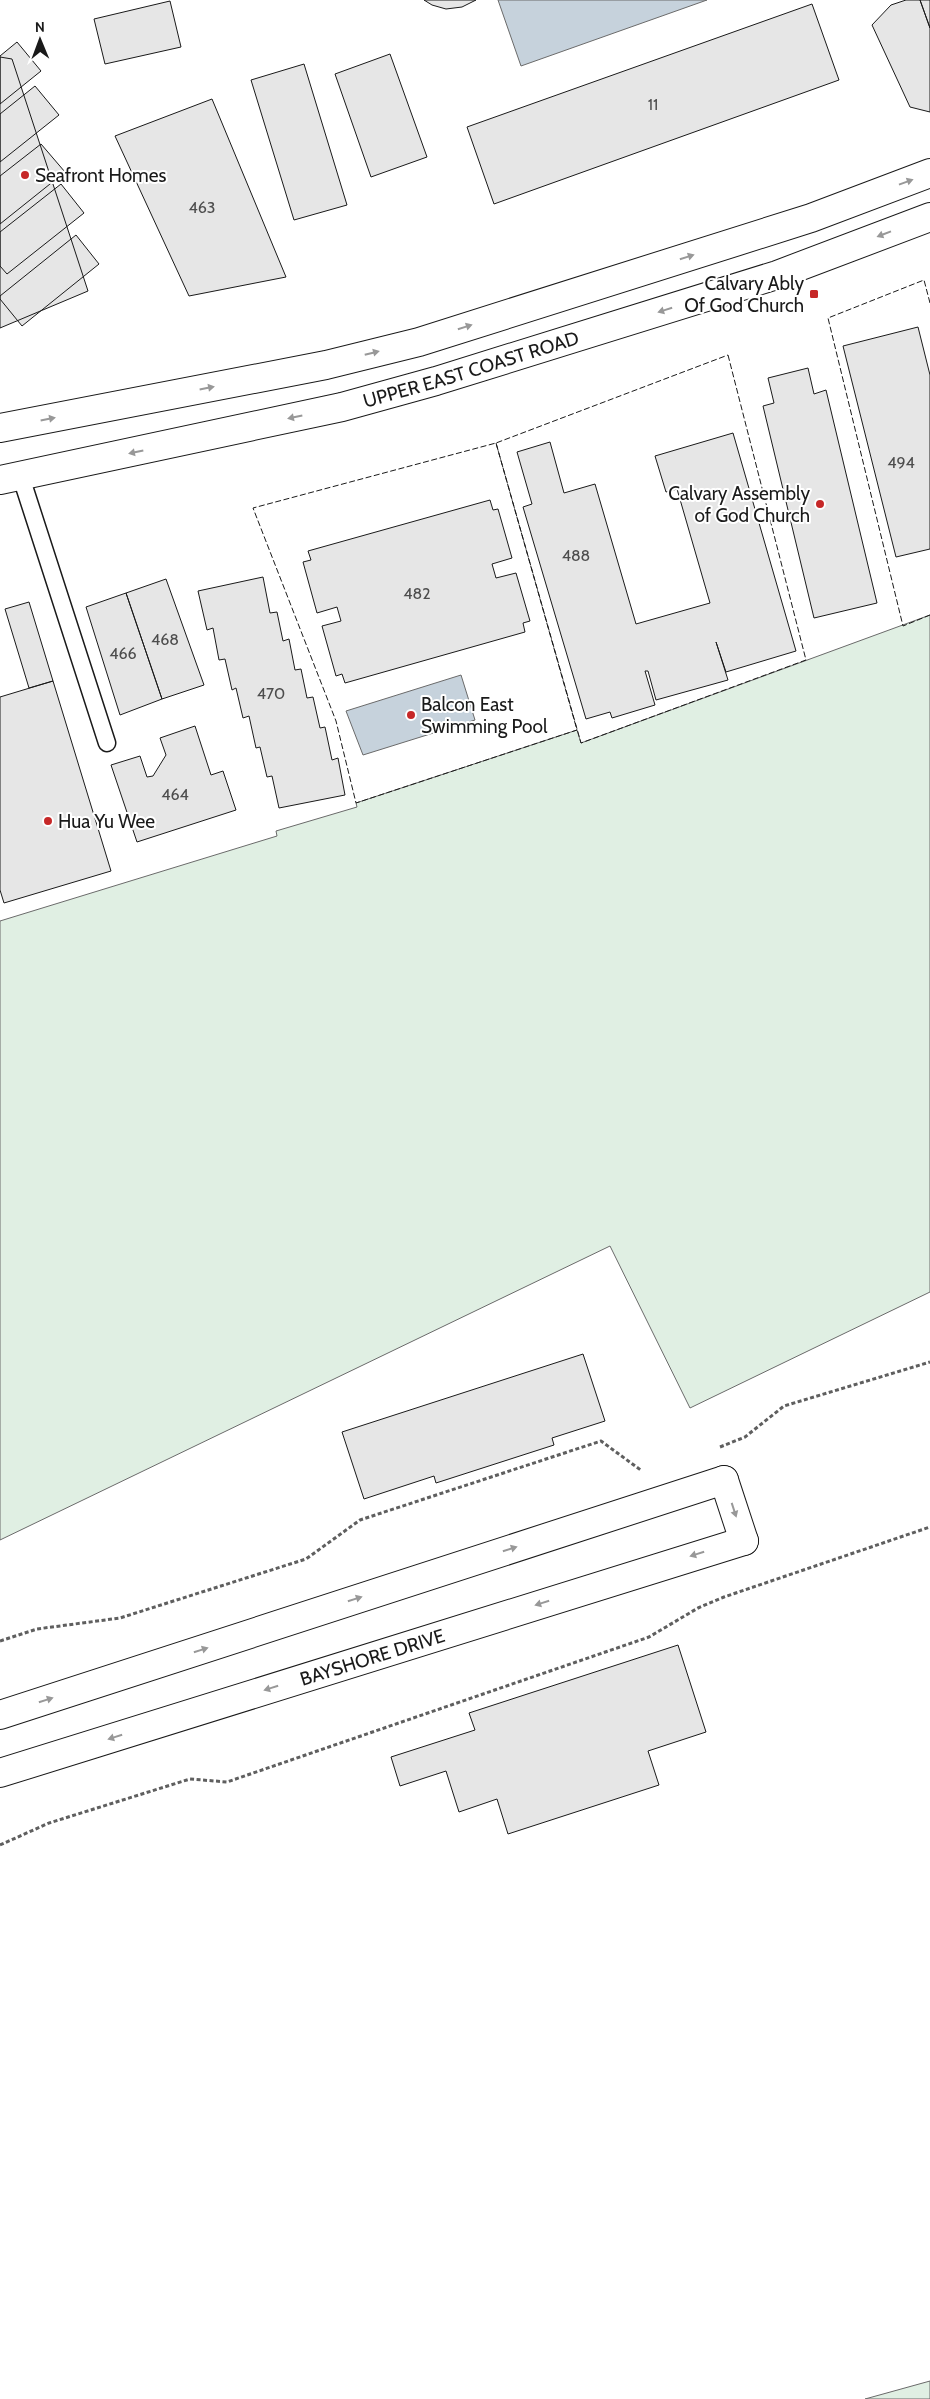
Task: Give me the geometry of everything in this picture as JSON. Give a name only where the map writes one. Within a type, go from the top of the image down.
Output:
[{"type":"main road","points":[[0,428],[326,365],[418,342],[811,218],[930,173]]},
{"type":"main road","name":"UPPER EAST COAST ROAD","points":[[10,479],[342,407],[436,381],[777,275],[930,217]]},
{"type":"main road","name":"BAYSHORE DRIVE","points":[[0,1715],[724,1480],[744,1541],[0,1773]]},
{"type":"lane","points":[[10,479],[107,743]]},
{"type":"path","points":[[745,1437],[784,1406],[930,1362]]},
{"type":"path","points":[[0,1641],[37,1629],[120,1618],[306,1559],[360,1520],[601,1441],[646,1474]]},
{"type":"path","points":[[0,1845],[49,1824],[190,1779],[227,1782],[649,1638],[698,1608],[724,1597],[930,1527]]},
{"type":"green space","points":[[930,615],[930,1292],[690,1408],[610,1246],[0,1540],[0,921],[277,836],[276,831],[357,807],[356,803],[577,730],[581,743]]},
{"type":"green space","points":[[930,2381],[930,2399],[865,2399]]},
{"type":"shaded area","points":[[498,0],[707,0],[521,66]]},
{"type":"shaded area","name":"Balcon East Swimming Pool","points":[[461,675],[475,720],[363,755],[346,711]]},
{"type":"building","points":[[424,0],[476,0],[462,7],[446,9],[432,5]]},
{"type":"building","points":[[906,0],[920,0],[930,28],[930,112],[910,107],[872,25],[891,5]]},
{"type":"building","points":[[920,0],[930,0],[930,28]]},
{"type":"building","points":[[170,1],[181,47],[105,64],[94,19]]},
{"type":"building","points":[[812,4],[839,80],[494,204],[467,127]]},
{"type":"building","points":[[17,42],[41,71],[0,104],[0,56]]},
{"type":"building","points":[[390,54],[427,157],[371,177],[335,74]]},
{"type":"building","name":"Seafront Homes","points":[[0,57],[12,59],[88,291],[0,328]]},
{"type":"building","points":[[304,64],[347,205],[294,220],[251,80]]},
{"type":"building","name":"Seafront Homes","points":[[35,86],[59,115],[0,162],[0,114]]},
{"type":"building","points":[[212,99],[286,277],[189,296],[115,136]]},
{"type":"building","name":"Seafront Homes","points":[[41,144],[65,172],[0,224],[0,176]]},
{"type":"building","name":"Seafront Homes","points":[[61,184],[84,213],[7,274],[0,266],[0,232]]},
{"type":"building","name":"Seafront Homes","points":[[76,235],[99,264],[22,326],[0,299],[0,296]]},
{"type":"building","points":[[918,327],[930,375],[930,549],[896,557],[843,346]]},
{"type":"building","name":"Calvary Assembly of God Church","points":[[808,368],[814,394],[826,390],[877,603],[814,618],[763,406],[774,403],[768,378]]},
{"type":"building","points":[[733,433],[796,651],[726,672],[716,642],[728,680],[656,700],[648,671],[645,671],[655,705],[612,718],[610,712],[586,719],[523,507],[532,504],[517,452],[550,442],[564,493],[595,484],[636,624],[710,603],[677,489],[666,492],[655,456]]},
{"type":"building","points":[[490,500],[493,510],[498,509],[512,558],[492,564],[496,578],[516,573],[530,621],[523,623],[525,632],[345,683],[342,674],[336,676],[322,626],[341,621],[337,607],[317,613],[303,562],[311,560],[308,551]]},
{"type":"building","points":[[263,577],[270,613],[277,612],[283,641],[289,639],[295,670],[301,669],[307,698],[313,697],[320,728],[325,727],[332,760],[338,758],[345,795],[279,808],[272,776],[267,777],[260,747],[256,748],[249,716],[243,718],[236,688],[232,690],[225,659],[219,660],[213,628],[207,630],[198,591]]},
{"type":"building","points":[[166,579],[204,685],[162,699],[126,593]]},
{"type":"building","points":[[126,593],[162,699],[120,715],[86,607]]},
{"type":"building","points":[[29,602],[53,681],[29,688],[5,609]]},
{"type":"building","name":"Hua Yu Wee","points":[[53,681],[111,871],[4,903],[0,890],[0,697]]},
{"type":"building","points":[[195,726],[211,775],[223,771],[236,810],[137,842],[111,765],[140,756],[147,777],[153,776],[166,755],[160,738]]},
{"type":"building","points":[[583,1354],[605,1421],[552,1438],[554,1445],[436,1483],[434,1476],[364,1499],[342,1432]]},
{"type":"building","points":[[678,1645],[706,1732],[648,1751],[659,1785],[508,1834],[497,1799],[459,1812],[446,1771],[400,1786],[391,1757],[475,1730],[469,1713]]},
{"type":"fence","points":[[930,303],[924,280],[828,318],[903,626],[930,615]]},
{"type":"fence","points":[[728,355],[806,660],[581,743],[496,443],[728,355]]},
{"type":"fence","points":[[496,443],[577,730],[356,803],[336,721],[253,508],[496,443]]},
{"type":"place","name":"Seafront Homes","points":[[25,175]]},
{"type":"place","name":"Calvary Ably Of God Church","points":[[814,294]]},
{"type":"place","name":"Calvary Assembly of God Church","points":[[820,504]]},
{"type":"place","name":"Balcon East Swimming Pool","points":[[411,715]]},
{"type":"place","name":"Hua Yu Wee","points":[[48,821]]}]
